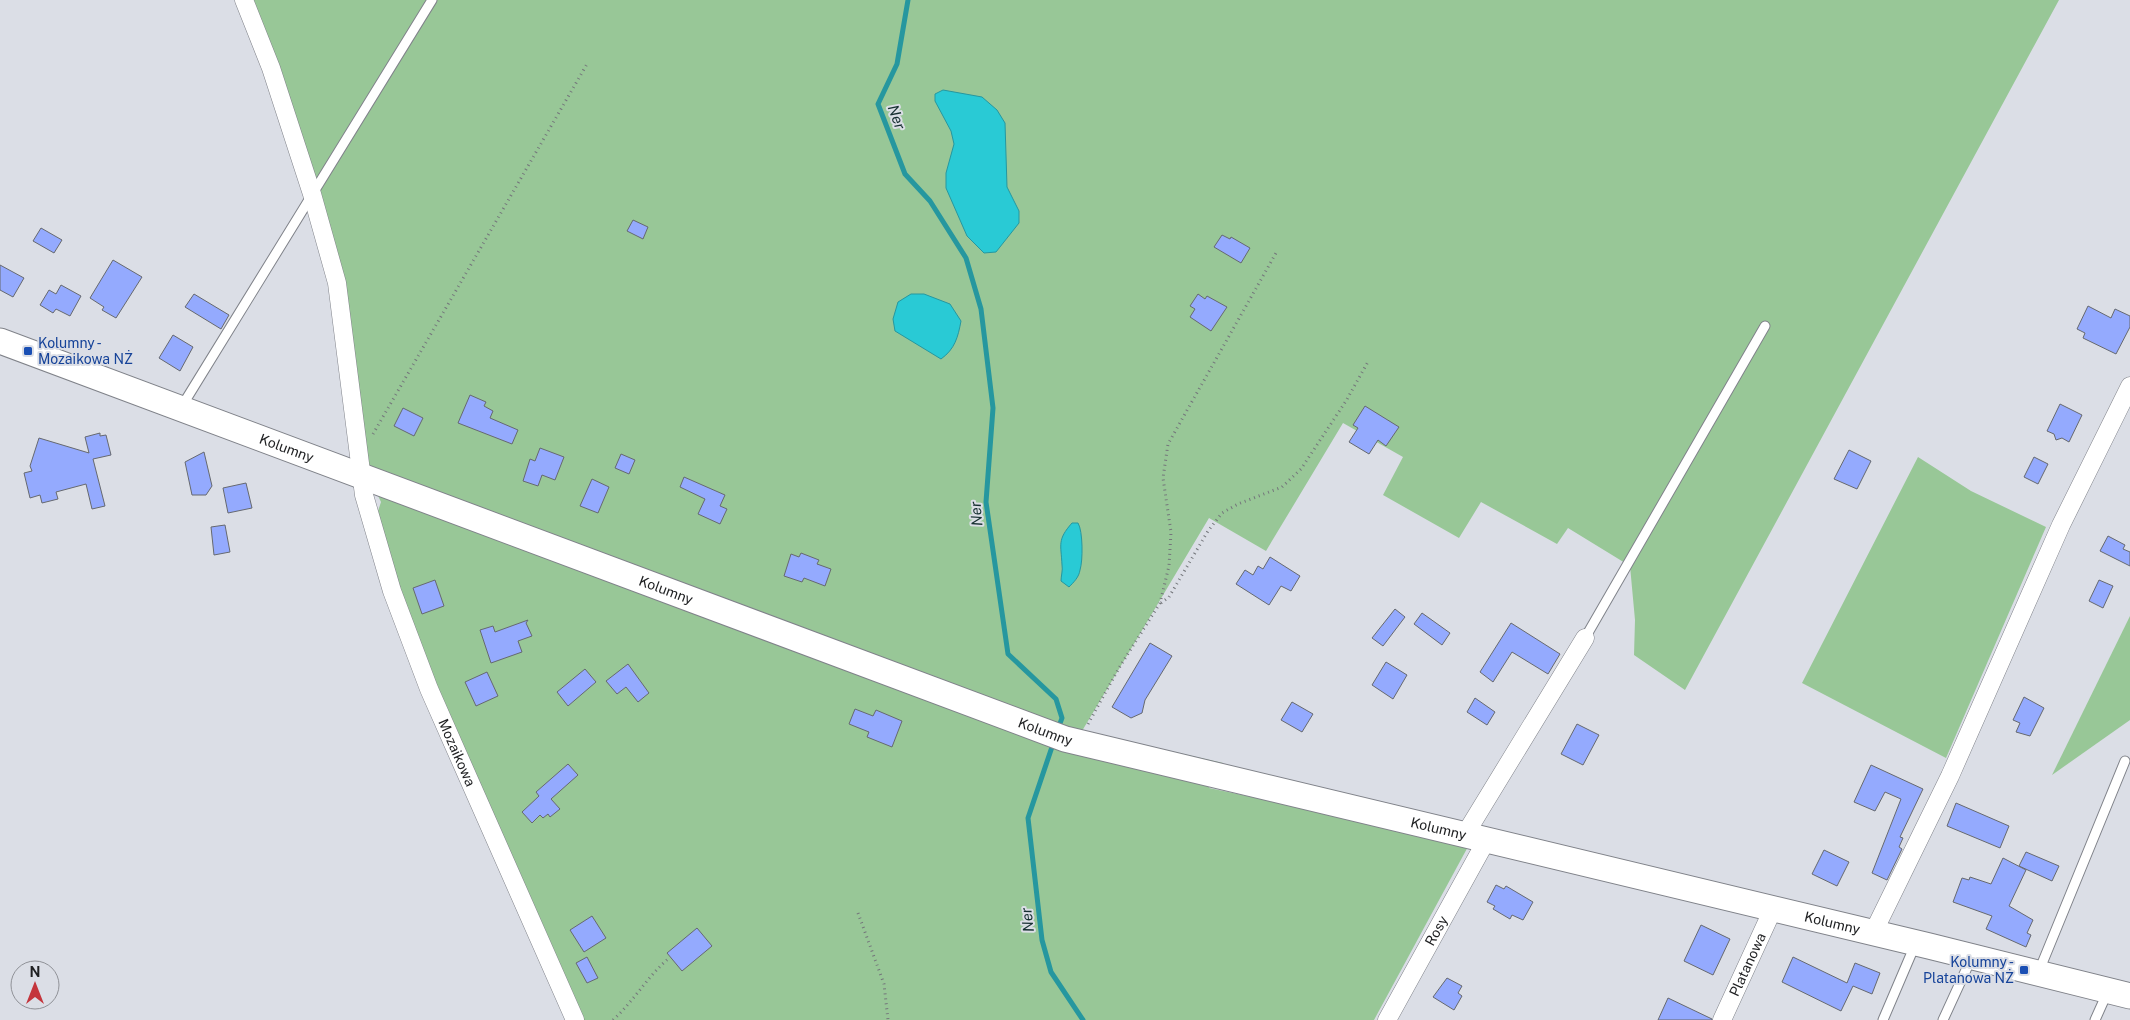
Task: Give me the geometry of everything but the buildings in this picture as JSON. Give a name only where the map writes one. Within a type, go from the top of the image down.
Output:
[{"type":"street","name":"Mozaikowa","points":[[244,0],[270,68],[312,194],[337,283],[367,514],[392,591],[429,689],[575,1020]]},
{"type":"street","name":"Kolumny","points":[[0,341],[180,409],[361,467],[1041,731],[1072,741],[1916,943],[2119,994]]},
{"type":"street","points":[[1873,933],[1950,776],[2061,525],[2130,386]]},
{"type":"street","name":"Rosy","points":[[1386,1020],[1476,838],[1469,828],[1585,638]]},
{"type":"street","name":"Platanowa","points":[[1722,1020],[1773,909]]},
{"type":"lane","points":[[180,409],[432,0]]},
{"type":"lane","points":[[1585,638],[1766,326]]},
{"type":"lane","points":[[2038,973],[2125,761]]},
{"type":"lane","points":[[1883,1020],[1916,943]]},
{"type":"lane","points":[[1943,1020],[1972,957]]},
{"type":"lane","points":[[2095,1020],[2119,994]]},
{"type":"path","points":[[361,467],[587,64]]},
{"type":"path","points":[[1072,741],[1160,603],[1169,566],[1171,532],[1163,478],[1168,444],[1276,253]]},
{"type":"path","points":[[1160,603],[1169,597],[1208,531],[1222,513],[1282,487],[1301,469],[1346,401],[1368,360]]},
{"type":"path","points":[[858,914],[884,984],[888,1020]]},
{"type":"path","points":[[613,1020],[628,1006],[653,972],[668,958]]},
{"type":"green space","points":[[245,0],[2059,0],[1685,690],[1634,655],[1635,620],[1630,566],[1568,528],[1557,544],[1481,502],[1459,538],[1383,495],[1403,457],[1343,423],[1266,551],[1209,518],[1082,731],[1223,763],[1209,788],[1470,843],[1374,1020],[583,1020],[447,713],[388,561],[377,514],[381,502],[360,458],[344,310]]},
{"type":"green space","points":[[1918,457],[1971,491],[2046,527],[1946,758],[1802,683]]},
{"type":"green space","points":[[2130,616],[2130,720],[2052,775]]},
{"type":"water","points":[[943,90],[982,97],[997,110],[1005,123],[1007,187],[1019,211],[1019,223],[996,252],[984,253],[967,236],[946,188],[946,173],[954,144],[951,131],[935,101],[935,94]]},
{"type":"water","points":[[911,294],[924,294],[950,304],[961,321],[955,342],[950,351],[941,359],[895,331],[893,319],[898,302]]},
{"type":"water","points":[[1072,523],[1078,523],[1080,527],[1082,553],[1079,575],[1069,587],[1061,581],[1061,542]]},
{"type":"waterway","name":"Ner","points":[[908,0],[897,64],[878,104],[905,174],[930,201],[966,258],[981,309],[993,408],[986,502],[1008,654],[1056,699],[1062,718],[1058,729]]},
{"type":"waterway","name":"Ner","points":[[1054,741],[1028,818],[1042,940],[1051,972],[1083,1020]]},
{"type":"place","name":"Kolumny - Mozaikowa NŻ","points":[[28,351]]},
{"type":"place","name":"Kolumny - Platanowa NŻ","points":[[2024,970]]}]
